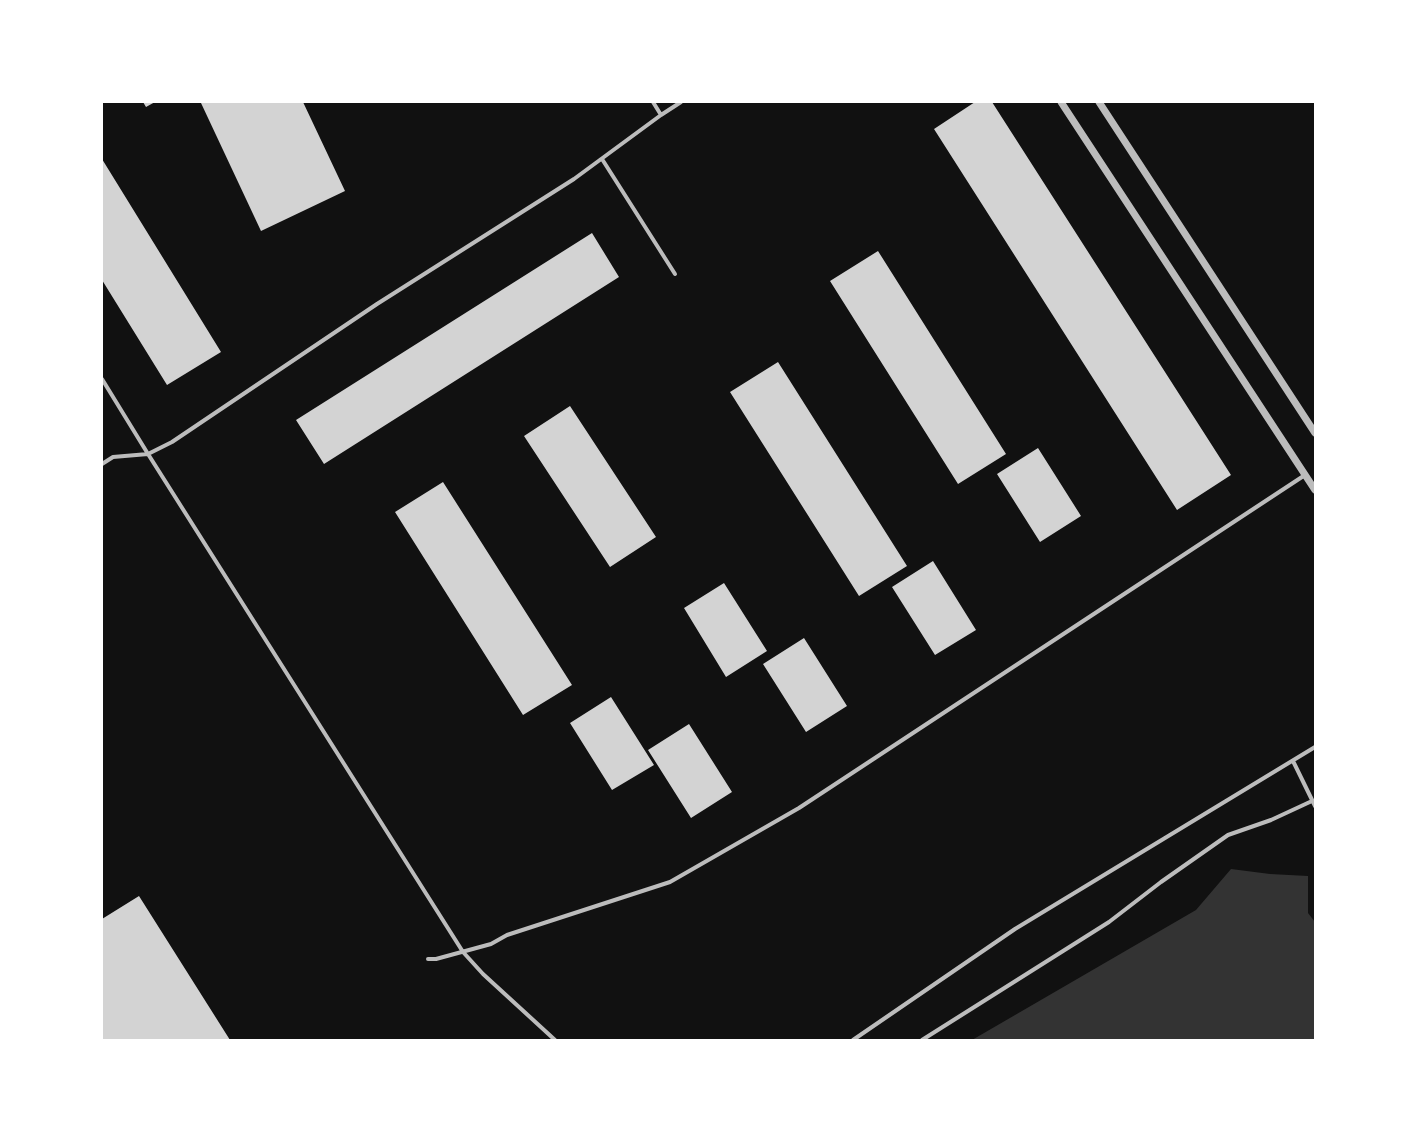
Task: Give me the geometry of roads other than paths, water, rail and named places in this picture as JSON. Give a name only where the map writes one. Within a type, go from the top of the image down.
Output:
[{"type":"street","points":[[653,102],[661,115]]},
{"type":"street","points":[[102,464],[113,456],[148,454],[172,442],[377,304],[567,184],[681,102]]},
{"type":"street","points":[[1061,102],[1315,490]]},
{"type":"street","points":[[1099,102],[1315,433]]},
{"type":"street","points":[[602,159],[675,274]]},
{"type":"street","points":[[102,379],[463,952],[483,974],[555,1040]]},
{"type":"street","points":[[428,959],[436,959],[492,944],[507,935],[670,882],[799,808],[1305,475]]},
{"type":"street","points":[[853,1040],[1015,930],[1315,747]]},
{"type":"street","points":[[1294,760],[1315,806]]},
{"type":"street","points":[[922,1040],[1109,922],[1160,882],[1228,835],[1271,820],[1312,801]]}]
